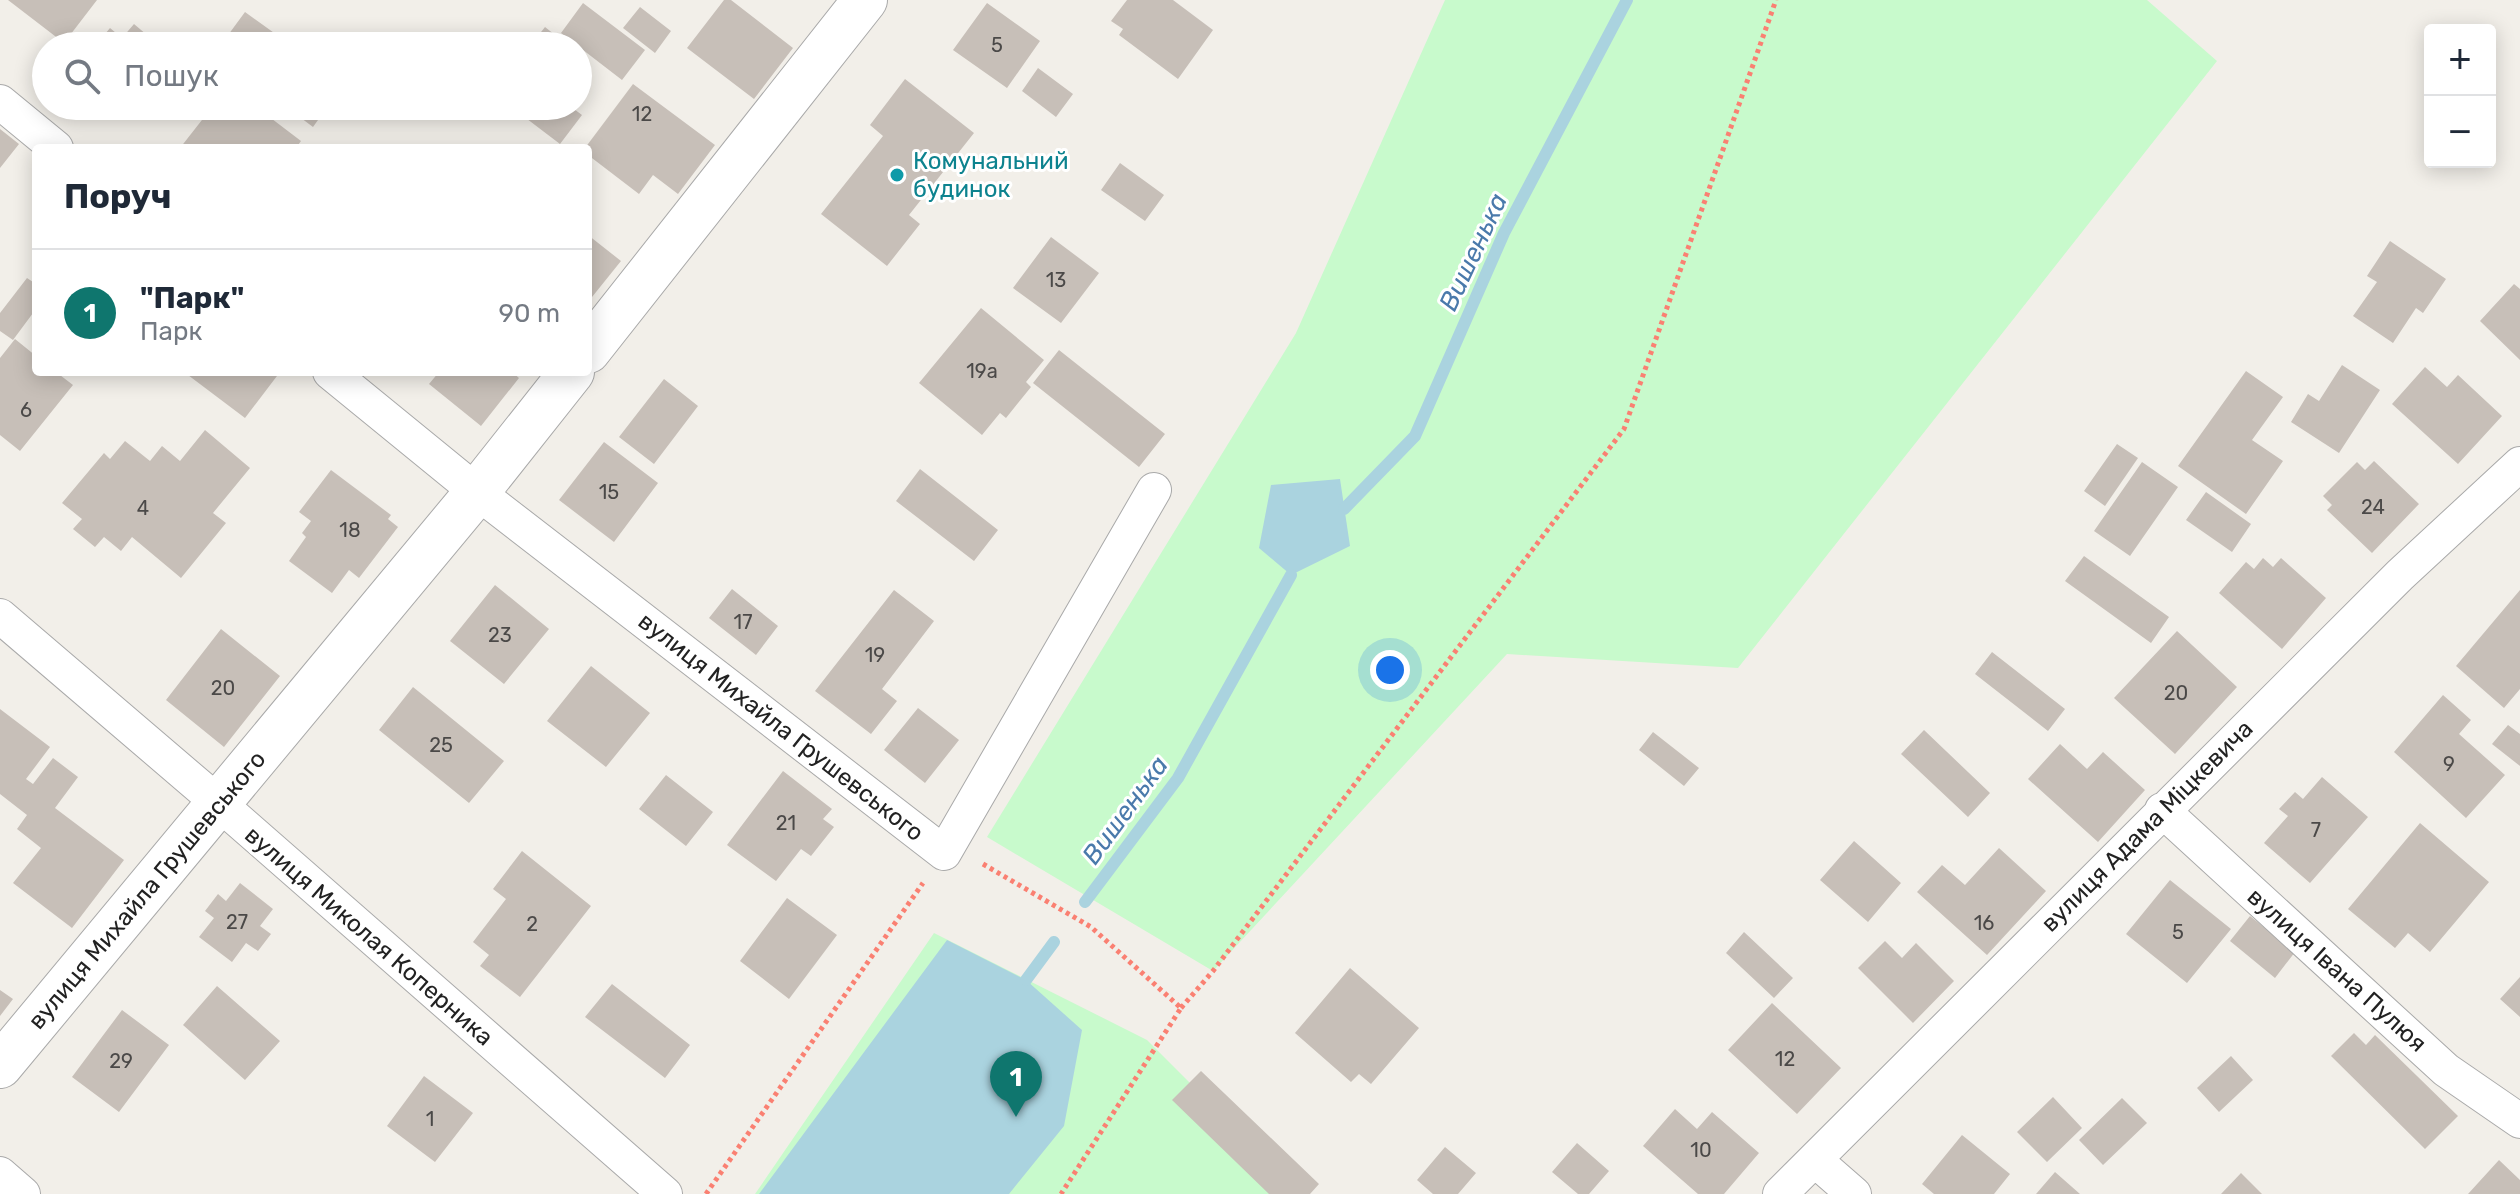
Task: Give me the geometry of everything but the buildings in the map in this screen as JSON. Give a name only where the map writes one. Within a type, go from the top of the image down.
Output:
[{"type":"street","points":[[592,346],[865,0]]},
{"type":"street","points":[[0,102],[51,144]]},
{"type":"street","points":[[335,376],[477,492]]},
{"type":"street","name":"вулиця Михайла Грушевського","points":[[0,1066],[477,492],[569,376]]},
{"type":"street","name":"вулиця Адама Міцкевича","points":[[1780,1194],[2400,575],[2520,464]]},
{"type":"street","name":"вулиця Михайла Грушевського","points":[[477,492],[944,853],[1154,490]]},
{"type":"street","name":"вулиця Миколая Коперника","points":[[0,616],[665,1194]]},
{"type":"street","name":"вулиця Івана Пулюя","points":[[2162,810],[2446,1070],[2520,1121]]},
{"type":"street","points":[[1815,1160],[1854,1194]]},
{"type":"street","points":[[0,1174],[23,1194]]},
{"type":"path","points":[[1061,1194],[1181,1008],[1213,971],[1624,429],[1776,0]]},
{"type":"path","points":[[706,1194],[944,853],[978,861],[1091,927],[1181,1008]]},
{"type":"green space","points":[[1445,0],[2147,0],[2217,61],[1738,668],[1507,654],[1213,971],[987,837],[1296,333]]},
{"type":"green space","points":[[934,933],[1147,1040],[1301,1194],[755,1194]]},
{"type":"water","points":[[1340,479],[1350,546],[1291,575],[1259,548],[1271,485]]},
{"type":"water","points":[[947,940],[1026,980],[1082,1030],[1064,1126],[1009,1194],[759,1194]]},
{"type":"waterway","name":"Вишенька","points":[[1344,509],[1415,436],[1504,233],[1627,0]]},
{"type":"waterway","name":"Вишенька","points":[[1085,902],[1178,778],[1291,575]]},
{"type":"waterway","name":"Вишенька","points":[[1026,980],[1054,942]]},
{"type":"place","name":"Комунальний будинок","points":[[897,175]]},
{"type":"place","name":"\"Парк\"","points":[[1016,1117]]}]
